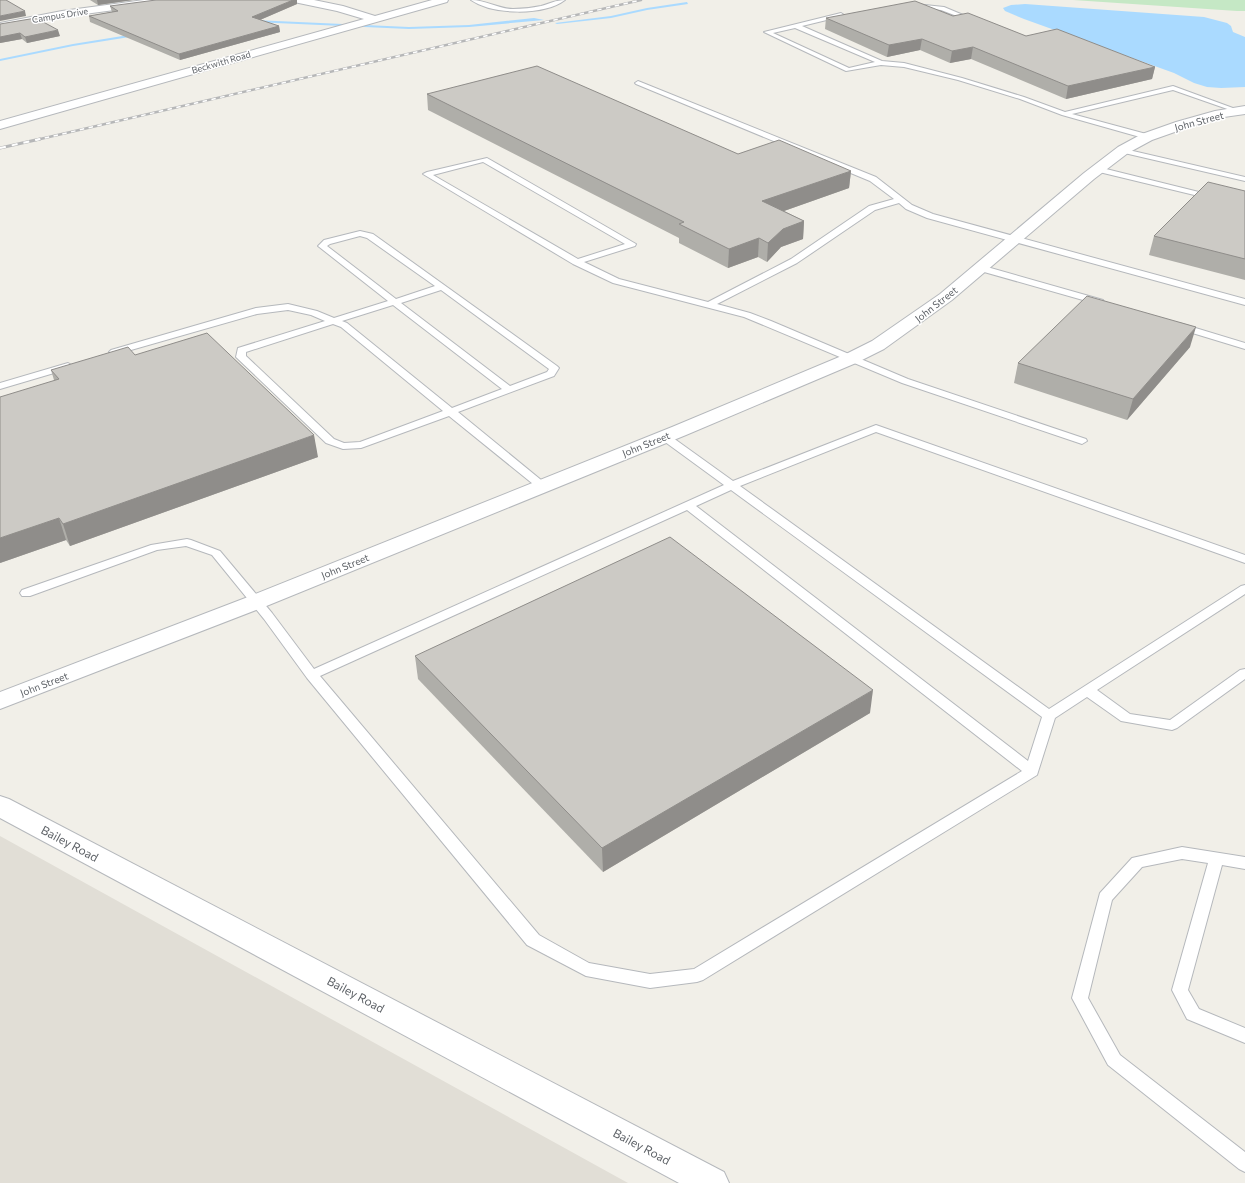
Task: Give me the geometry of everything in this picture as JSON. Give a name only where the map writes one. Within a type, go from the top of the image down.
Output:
[{"type":"street","name":"Campus Drive","points":[[0,26],[62,14],[167,0]]},
{"type":"street","points":[[298,0],[338,8],[375,19]]},
{"type":"street","name":"Beckwith Road","points":[[0,125],[443,0]]},
{"type":"street","points":[[49,5],[62,14]]},
{"type":"street","name":"John Street","points":[[0,701],[256,602],[664,437],[850,359],[878,345],[946,297],[1098,169],[1123,150],[1147,137],[1181,125],[1215,115],[1241,111]]},
{"type":"street","name":"Bailey Road","points":[[0,806],[712,1183]]},
{"type":"lane","points":[[474,0],[503,10],[518,10],[538,8],[562,0]]},
{"type":"lane","points":[[907,6],[942,8],[977,22]]},
{"type":"lane","points":[[849,14],[767,32],[848,70],[881,63],[904,65],[960,79],[1022,98],[1064,114],[1147,137]]},
{"type":"lane","points":[[796,26],[881,63]]},
{"type":"lane","points":[[638,83],[873,179],[909,207],[930,216],[1245,302]]},
{"type":"lane","points":[[1064,114],[1173,88],[1241,111]]},
{"type":"lane","points":[[1123,150],[1245,179]]},
{"type":"lane","points":[[576,262],[632,244],[484,160],[427,174],[560,253],[576,262],[616,281],[747,315],[905,381],[1082,441]]},
{"type":"lane","points":[[1098,169],[1215,198]]},
{"type":"lane","points":[[709,305],[794,261],[872,208],[900,200]]},
{"type":"lane","points":[[442,287],[394,302],[332,320],[241,350],[241,357],[330,441],[343,446],[361,445],[551,374],[554,368],[442,287],[370,236],[360,233],[327,242],[322,246],[394,302],[508,390]]},
{"type":"lane","points":[[980,268],[1110,305]]},
{"type":"lane","points":[[105,355],[256,311],[288,307],[314,313],[344,325],[542,486]]},
{"type":"lane","points":[[1170,323],[1245,346]]},
{"type":"lane","points":[[0,386],[75,364]]},
{"type":"lane","points":[[312,675],[732,485],[876,428],[1245,560]]},
{"type":"lane","points":[[664,437],[1049,715]]},
{"type":"lane","points":[[688,505],[1032,771]]},
{"type":"lane","points":[[26,594],[155,547],[187,542],[216,553],[312,675],[533,940],[586,969],[650,981],[697,975],[1032,771],[1049,715],[1245,589]]},
{"type":"lane","points":[[1087,690],[1126,718],[1172,725],[1245,673]]},
{"type":"lane","points":[[1245,863],[1182,853],[1137,862],[1105,897],[1080,998],[1114,1060],[1245,1163]]},
{"type":"lane","points":[[1218,858],[1180,990],[1193,1014],[1245,1036]]},
{"type":"shaded area","points":[[0,836],[628,1183],[0,1183]]},
{"type":"green space","points":[[1073,0],[1245,0],[1245,11],[1237,11]]},
{"type":"water","points":[[1025,4],[1204,17],[1227,23],[1231,26],[1233,32],[1245,37],[1245,87],[1207,87],[1194,83],[1174,73],[1024,19],[1005,11],[1003,8],[1011,5]]},
{"type":"building","points":[[0,0],[6,0],[25,11],[0,16]]},
{"type":"building","points":[[156,0],[293,0],[252,17],[279,26],[179,54],[89,16],[118,11],[110,6]]},
{"type":"building","points":[[915,1],[953,16],[968,13],[1026,36],[1057,29],[1155,67],[1068,86],[973,47],[952,51],[922,39],[889,45],[826,18]]},
{"type":"building","points":[[36,18],[58,30],[25,37],[20,33],[0,37],[0,24]]},
{"type":"building","points":[[537,66],[738,154],[779,140],[851,171],[762,201],[804,221],[783,229],[768,243],[759,238],[729,249],[679,224],[684,222],[427,94]]},
{"type":"building","points":[[1208,182],[1245,191],[1245,259],[1154,236]]},
{"type":"building","points":[[1087,296],[1196,327],[1133,399],[1018,363]]},
{"type":"building","points":[[207,333],[314,435],[63,524],[59,518],[0,538],[0,397],[59,379],[51,370],[128,347],[135,355]]},
{"type":"building","points":[[670,537],[873,690],[602,848],[415,656]]},
{"type":"waterway","points":[[557,23],[611,17],[647,9],[687,3]]},
{"type":"waterway","points":[[253,21],[409,28],[469,26],[534,19],[542,20]]},
{"type":"waterway","points":[[0,60],[73,45],[135,35]]},
{"type":"railway","points":[[36,140],[641,0]]},
{"type":"railway","points":[[0,148],[40,139]]}]
